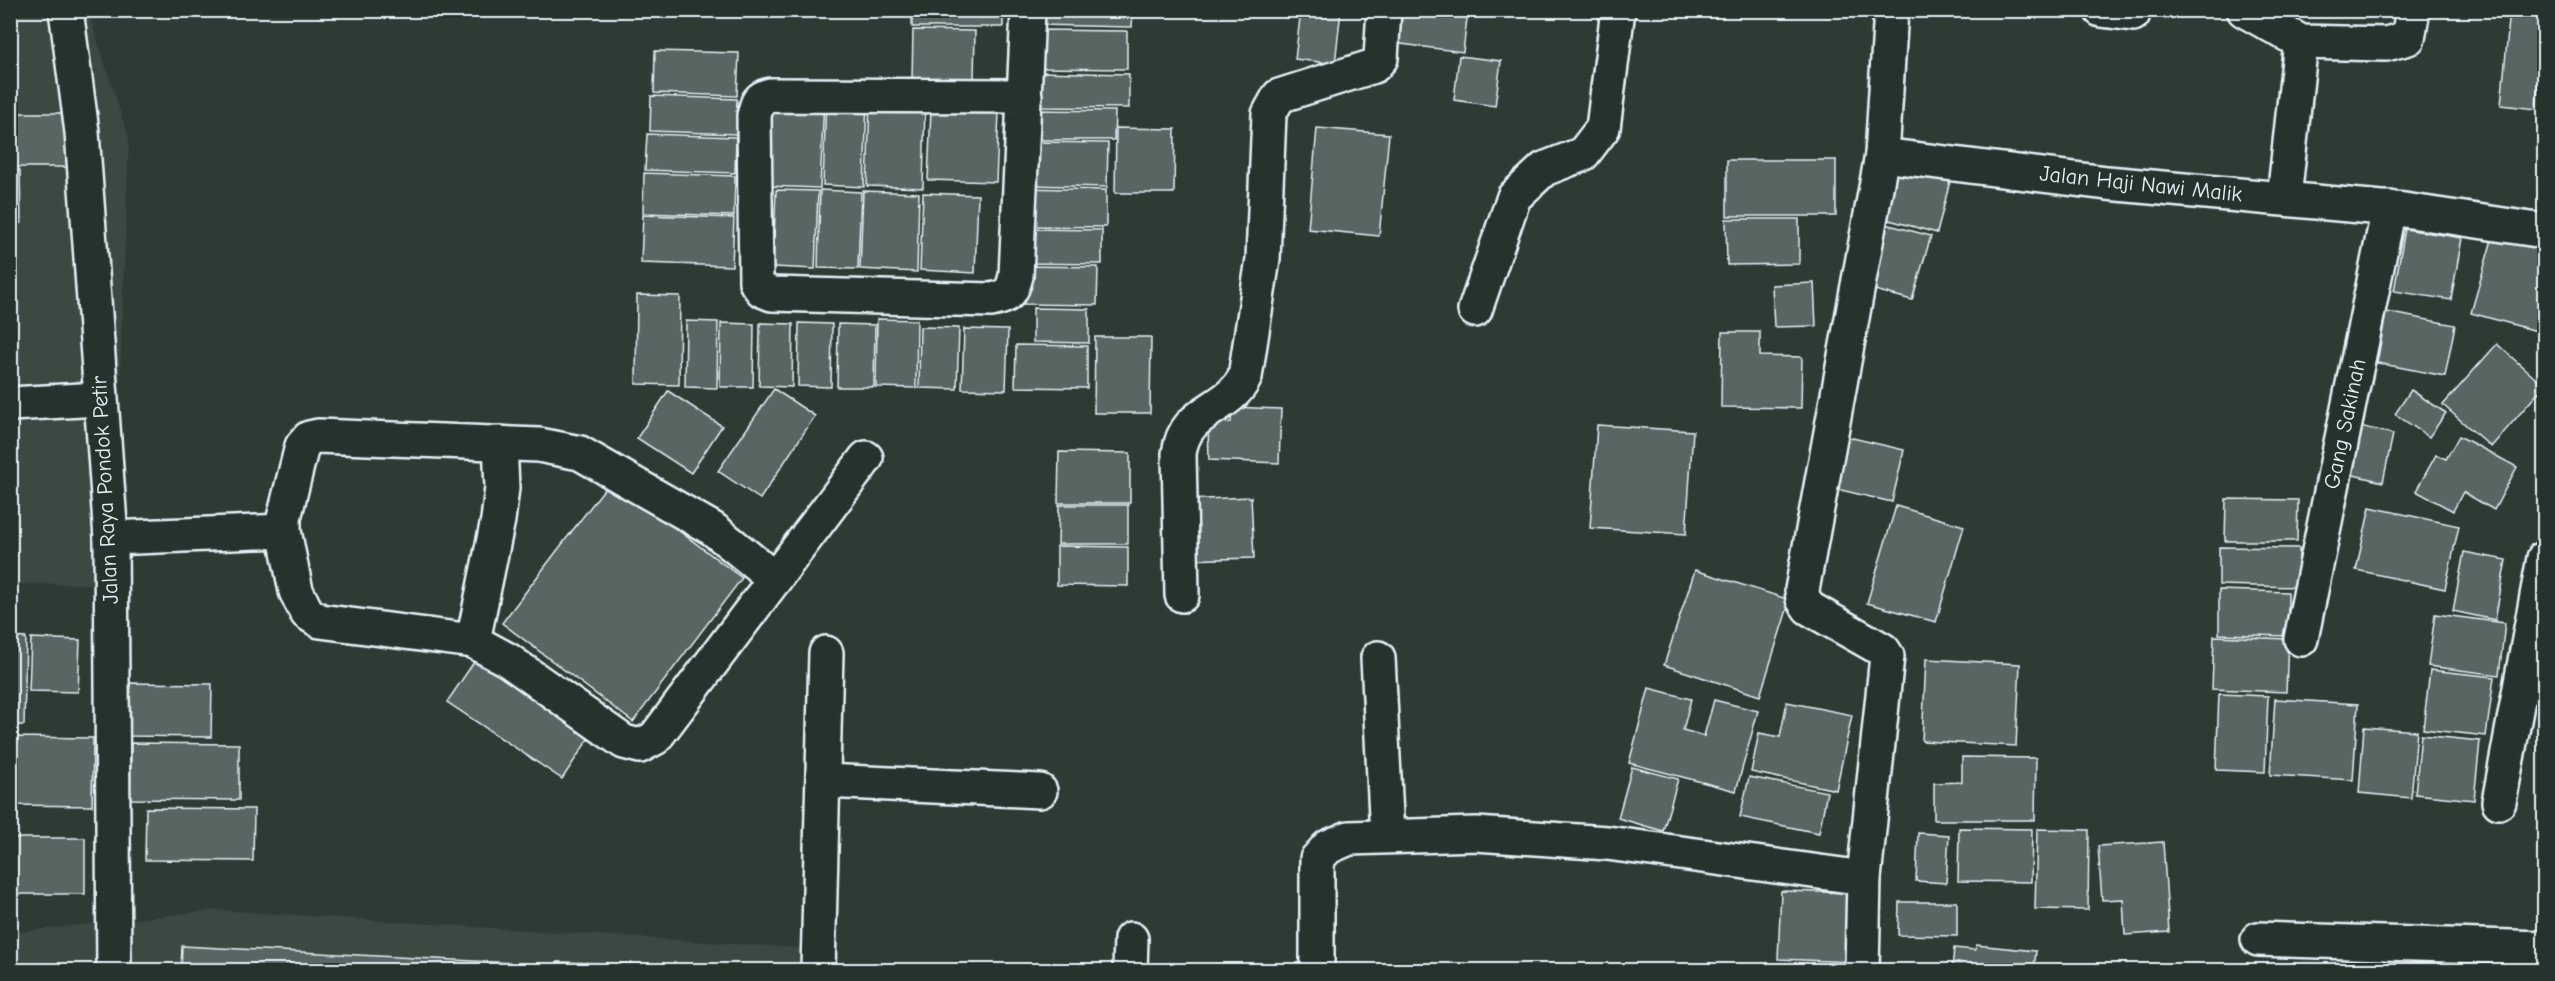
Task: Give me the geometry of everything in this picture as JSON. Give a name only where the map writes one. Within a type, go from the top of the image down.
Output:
[{"type":"street","name":"Jalan Raya Pondok Petir","points":[[66,10],[82,132],[111,538],[114,970]]},
{"type":"street","points":[[1025,96],[770,95],[762,97],[757,101],[754,116],[756,282],[762,290],[772,294],[991,300],[1004,298],[1012,292],[1016,276],[1025,96],[1028,10]]},
{"type":"street","points":[[1182,595],[1179,454],[1181,439],[1189,425],[1240,387],[1245,377],[1263,259],[1269,114],[1279,96],[1378,63],[1381,58],[1384,10]]},
{"type":"street","points":[[1475,310],[1514,197],[1544,169],[1583,154],[1603,128],[1618,10]]},
{"type":"street","points":[[1862,970],[1864,878],[1887,656],[1883,650],[1809,608],[1803,599],[1802,590],[1882,155],[1891,10]]},
{"type":"street","points":[[2101,10],[2133,14]]},
{"type":"street","points":[[2244,10],[2301,42],[2386,44],[2408,38],[2413,10]]},
{"type":"street","points":[[2284,198],[2301,42]]},
{"type":"street","name":"Jalan Haji Nawi Malik","points":[[1882,155],[2107,183],[2389,208],[2544,231]]},
{"type":"street","name":"Gang Sakinah","points":[[2301,639],[2389,208]]},
{"type":"street","points":[[10,404],[100,399]]},
{"type":"street","points":[[775,579],[714,529],[580,453],[539,445],[318,436],[309,438],[302,446],[284,518],[284,531],[296,591],[307,613],[320,621],[473,641],[508,660],[624,742],[640,746],[655,738],[775,579],[866,458]]},
{"type":"street","points":[[473,641],[498,520],[502,488],[500,443]]},
{"type":"street","points":[[111,538],[284,531]]},
{"type":"street","points":[[2499,802],[2544,558]]},
{"type":"street","points":[[818,970],[826,653]]},
{"type":"street","points":[[1378,658],[1387,836]]},
{"type":"street","points":[[824,781],[1040,790]]},
{"type":"street","points":[[1317,970],[1317,859],[1328,847],[1350,838],[1476,834],[1607,843],[1864,878]]},
{"type":"street","points":[[2258,939],[2544,948]]},
{"type":"shaded area","points":[[11,11],[88,11],[129,139],[112,584],[11,584]]},
{"type":"shaded area","points":[[217,910],[829,950],[828,970],[11,970],[10,933]]},
{"type":"building","points":[[912,10],[1003,10],[1003,27],[912,27]]},
{"type":"building","points":[[1037,10],[1133,10],[1132,27],[1037,25]]},
{"type":"building","points":[[1301,10],[1341,10],[1335,64],[1295,59]]},
{"type":"building","points":[[1390,10],[1468,10],[1463,52],[1386,42]]},
{"type":"building","points":[[2510,10],[2544,10],[2536,109],[2501,105]]},
{"type":"building","points":[[913,30],[975,31],[974,81],[912,80]]},
{"type":"building","points":[[1039,30],[1127,31],[1127,69],[1038,68]]},
{"type":"building","points":[[655,51],[739,53],[737,96],[654,93]]},
{"type":"building","points":[[1459,56],[1501,61],[1495,106],[1454,100]]},
{"type":"building","points":[[1038,72],[1129,74],[1129,108],[1037,107]]},
{"type":"building","points":[[651,96],[737,99],[736,134],[650,131]]},
{"type":"building","points":[[768,97],[824,99],[820,188],[765,186]]},
{"type":"building","points":[[826,98],[867,99],[864,187],[823,185]]},
{"type":"building","points":[[870,101],[925,103],[923,188],[867,186]]},
{"type":"building","points":[[931,109],[999,111],[996,182],[928,180]]},
{"type":"building","points":[[1038,110],[1115,111],[1114,140],[1038,140]]},
{"type":"building","points":[[10,113],[76,113],[75,167],[10,167]]},
{"type":"building","points":[[1116,128],[1175,129],[1174,193],[1115,193]]},
{"type":"building","points":[[1317,128],[1389,134],[1379,236],[1308,229]]},
{"type":"building","points":[[647,134],[736,137],[735,173],[645,170]]},
{"type":"building","points":[[1029,142],[1108,143],[1107,187],[1028,185]]},
{"type":"building","points":[[1727,160],[1836,160],[1836,216],[1727,216]]},
{"type":"building","points":[[1891,166],[1950,181],[1937,233],[1878,217]]},
{"type":"building","points":[[10,169],[20,170],[21,223],[10,223]]},
{"type":"building","points":[[644,173],[735,176],[734,216],[643,213]]},
{"type":"building","points":[[1024,188],[1106,190],[1106,227],[1023,226]]},
{"type":"building","points":[[776,190],[818,191],[815,269],[773,267]]},
{"type":"building","points":[[820,190],[861,192],[858,269],[818,268]]},
{"type":"building","points":[[863,191],[919,193],[917,272],[860,269]]},
{"type":"building","points":[[923,193],[978,195],[975,273],[920,270]]},
{"type":"building","points":[[643,215],[734,218],[732,266],[641,263]]},
{"type":"building","points":[[1726,219],[1799,219],[1799,264],[1727,265]]},
{"type":"building","points":[[1878,222],[1931,236],[1912,300],[1860,286]]},
{"type":"building","points":[[1022,229],[1102,230],[1102,264],[1021,263]]},
{"type":"building","points":[[2405,229],[2462,238],[2451,300],[2394,291]]},
{"type":"building","points":[[2493,236],[2544,251],[2544,304],[2537,331],[2471,313]]},
{"type":"building","points":[[1022,266],[1098,267],[1097,305],[1021,304]]},
{"type":"building","points":[[1814,283],[1816,326],[1774,327],[1772,285]]},
{"type":"building","points":[[637,295],[680,296],[679,385],[636,384]]},
{"type":"building","points":[[1033,308],[1089,309],[1089,343],[1033,342]]},
{"type":"building","points":[[2386,312],[2455,325],[2445,376],[2377,363]]},
{"type":"building","points":[[877,319],[917,320],[916,388],[876,387]]},
{"type":"building","points":[[686,321],[718,322],[717,388],[685,387]]},
{"type":"building","points":[[721,323],[754,324],[753,387],[720,387]]},
{"type":"building","points":[[760,323],[793,324],[792,387],[759,386]]},
{"type":"building","points":[[799,323],[832,324],[831,387],[798,386]]},
{"type":"building","points":[[838,324],[875,325],[874,387],[837,387]]},
{"type":"building","points":[[920,327],[959,328],[957,389],[919,388]]},
{"type":"building","points":[[964,329],[1008,330],[1006,390],[962,389]]},
{"type":"building","points":[[1722,332],[1760,332],[1760,356],[1802,357],[1801,408],[1721,407]]},
{"type":"building","points":[[1095,337],[1151,337],[1150,413],[1094,413]]},
{"type":"building","points":[[2497,344],[2544,386],[2491,447],[2443,405]]},
{"type":"building","points":[[1016,345],[1087,346],[1087,388],[1015,387]]},
{"type":"building","points":[[774,389],[815,416],[760,499],[718,471]]},
{"type":"building","points":[[2411,390],[2446,413],[2429,437],[2395,414]]},
{"type":"building","points":[[668,391],[722,426],[691,473],[637,438]]},
{"type":"building","points":[[1232,407],[1281,409],[1279,463],[1209,460],[1208,423],[1231,422]]},
{"type":"building","points":[[1597,425],[1693,431],[1686,534],[1590,528]]},
{"type":"building","points":[[2356,425],[2393,434],[2383,482],[2345,473]]},
{"type":"building","points":[[1840,435],[1904,450],[1892,502],[1828,487]]},
{"type":"building","points":[[2459,436],[2517,467],[2494,510],[2463,492],[2453,511],[2416,491],[2436,455],[2446,459]]},
{"type":"building","points":[[1059,452],[1130,453],[1130,503],[1058,503]]},
{"type":"building","points":[[611,480],[742,578],[633,722],[502,623]]},
{"type":"building","points":[[1251,497],[1254,558],[1183,560],[1180,500]]},
{"type":"building","points":[[2226,499],[2298,500],[2297,541],[2225,541]]},
{"type":"building","points":[[1059,505],[1128,505],[1128,544],[1058,544]]},
{"type":"building","points":[[1896,506],[1964,526],[1936,622],[1867,603]]},
{"type":"building","points":[[2370,507],[2459,526],[2445,589],[2356,570]]},
{"type":"building","points":[[1057,546],[1128,547],[1128,586],[1057,585]]},
{"type":"building","points":[[2219,547],[2299,548],[2299,587],[2219,585]]},
{"type":"building","points":[[2464,552],[2506,560],[2495,620],[2453,611]]},
{"type":"building","points":[[1695,570],[1790,600],[1760,696],[1664,665]]},
{"type":"building","points":[[2219,590],[2288,592],[2288,636],[2219,634]]},
{"type":"building","points":[[2435,614],[2505,623],[2499,675],[2428,666]]},
{"type":"building","points":[[2214,636],[2288,639],[2286,692],[2212,689]]},
{"type":"building","points":[[10,637],[26,638],[24,725],[10,725]]},
{"type":"building","points":[[31,638],[80,640],[78,692],[29,691]]},
{"type":"building","points":[[478,656],[593,732],[562,779],[447,702]]},
{"type":"building","points":[[1926,659],[2020,664],[2016,746],[1922,741]]},
{"type":"building","points":[[2430,670],[2494,677],[2486,736],[2423,729]]},
{"type":"building","points":[[127,683],[212,684],[211,737],[127,736]]},
{"type":"building","points":[[1649,688],[1691,699],[1683,730],[1704,736],[1714,700],[1758,711],[1736,791],[1629,763]]},
{"type":"building","points":[[2219,694],[2268,696],[2265,772],[2216,770]]},
{"type":"building","points":[[2275,699],[2358,704],[2353,780],[2270,775]]},
{"type":"building","points":[[1787,702],[1852,715],[1836,790],[1751,772],[1759,733],[1780,737]]},
{"type":"building","points":[[2364,727],[2417,731],[2411,798],[2359,793]]},
{"type":"building","points":[[2421,735],[2480,741],[2474,800],[2415,794]]},
{"type":"building","points":[[10,737],[93,738],[92,806],[10,805]]},
{"type":"building","points":[[131,743],[239,744],[239,800],[130,799]]},
{"type":"building","points":[[1962,757],[2036,758],[2035,820],[1934,820],[1934,783],[1962,782]]},
{"type":"building","points":[[1632,767],[1678,779],[1663,831],[1618,818]]},
{"type":"building","points":[[1749,777],[1827,792],[1819,833],[1740,817]]},
{"type":"building","points":[[146,808],[254,809],[253,861],[145,860]]},
{"type":"building","points":[[1959,828],[2032,829],[2031,882],[1958,881]]},
{"type":"building","points":[[2037,829],[2089,830],[2088,910],[2035,909]]},
{"type":"building","points":[[1918,833],[1949,835],[1946,883],[1916,881]]},
{"type":"building","points":[[10,838],[85,838],[85,894],[10,894]]},
{"type":"building","points":[[2163,842],[2169,932],[2125,935],[2123,899],[2102,900],[2098,846]]},
{"type":"building","points":[[1781,891],[1855,893],[1853,962],[1778,959]]},
{"type":"building","points":[[1899,902],[1957,902],[1957,936],[1898,935]]},
{"type":"building","points":[[1976,945],[2036,951],[2034,970],[1952,970],[1954,948],[1975,950]]},
{"type":"building","points":[[182,946],[550,965],[550,970],[181,970]]},
{"type":"building","points":[[558,962],[697,966],[697,970],[557,970]]},
{"type":"building","points":[[41,966],[88,967],[88,970],[41,970]]}]
